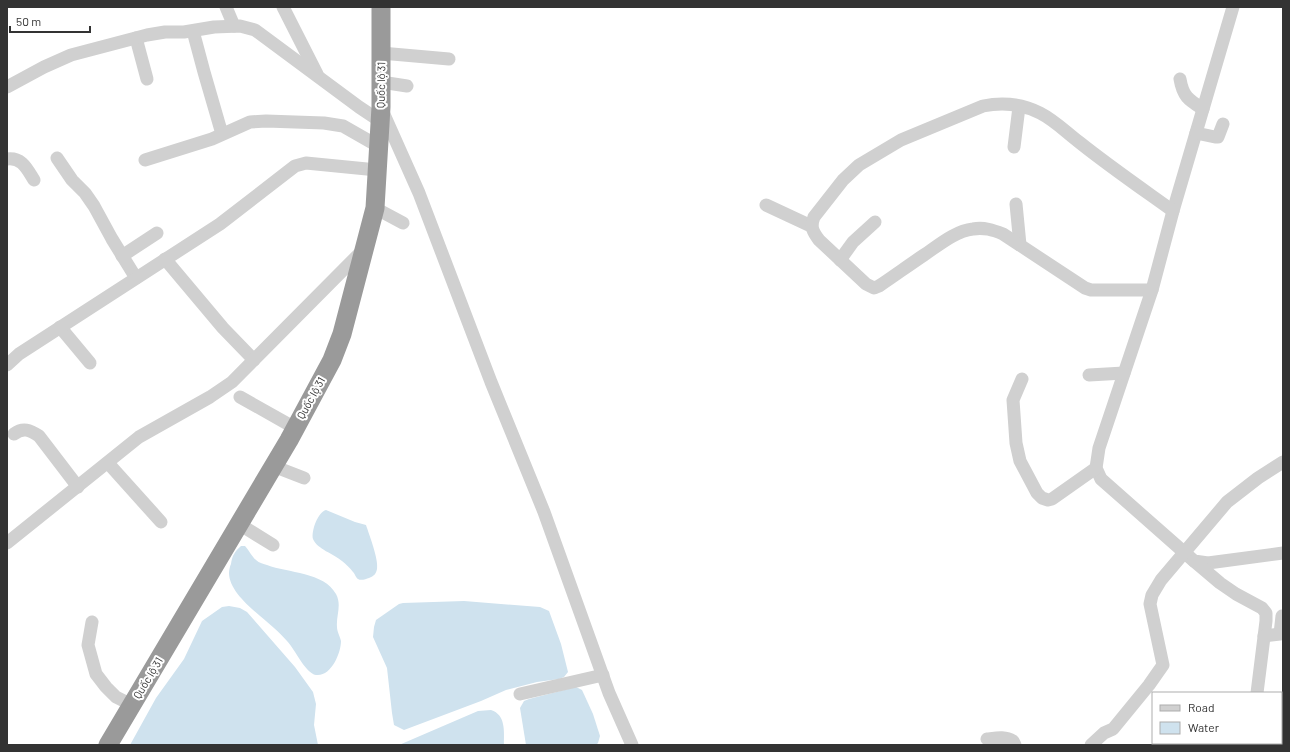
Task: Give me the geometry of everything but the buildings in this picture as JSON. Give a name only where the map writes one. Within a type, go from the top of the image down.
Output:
[{"type":"highway","name":"Quốc lộ 31","points":[[108,745],[295,428],[332,360],[342,334],[375,208],[381,82],[381,7]]},
{"type":"street","points":[[226,7],[234,26]]},
{"type":"street","points":[[283,7],[318,76]]},
{"type":"street","points":[[1233,7],[1173,210],[1152,290],[1099,448],[1096,468],[1101,479],[1220,583],[1236,594],[1262,608],[1266,613],[1257,692]]},
{"type":"street","points":[[7,88],[71,55],[165,32],[184,32],[214,27],[240,26],[255,30],[359,108],[380,114],[419,193],[491,382],[544,512],[603,675],[632,745]]},
{"type":"street","points":[[193,31],[222,134]]},
{"type":"street","points":[[136,38],[148,80]]},
{"type":"street","points":[[381,54],[449,59]]},
{"type":"street","points":[[1180,79],[1182,91],[1186,97],[1203,109]]},
{"type":"street","points":[[381,82],[407,86]]},
{"type":"street","points":[[1152,290],[1091,290],[1085,288],[1003,234],[990,229],[971,229],[958,234],[943,242],[874,288],[866,284],[819,240],[813,232],[811,226],[814,217],[843,180],[859,164],[901,140],[983,106],[997,103],[1012,105],[1039,113],[1054,122],[1079,142],[1173,210]]},
{"type":"street","points":[[1014,148],[1019,107]]},
{"type":"street","points":[[145,160],[212,139],[250,122],[266,120],[324,123],[343,126],[378,146]]},
{"type":"street","points":[[1196,133],[1218,137],[1223,124]]},
{"type":"street","points":[[57,158],[72,180],[85,193],[94,206],[136,278]]},
{"type":"street","points":[[7,159],[15,159],[21,162],[34,180]]},
{"type":"street","points":[[7,365],[19,354],[220,224],[295,166],[306,163],[377,170]]},
{"type":"street","points":[[1016,204],[1020,245]]},
{"type":"street","points":[[766,205],[811,226]]},
{"type":"street","points":[[375,208],[403,223]]},
{"type":"street","points":[[840,260],[853,242],[875,222]]},
{"type":"street","points":[[122,256],[157,233]]},
{"type":"street","points":[[7,542],[139,438],[232,382],[364,248]]},
{"type":"street","points":[[165,259],[223,328],[254,360]]},
{"type":"street","points":[[60,327],[90,363]]},
{"type":"street","points":[[1089,375],[1124,373]]},
{"type":"street","points":[[1022,379],[1013,400],[1016,442],[1020,461],[1037,493],[1042,498],[1048,500],[1052,499],[1096,468]]},
{"type":"street","points":[[240,397],[295,428]]},
{"type":"street","points":[[14,434],[18,430],[22,429],[30,430],[39,436],[78,487]]},
{"type":"street","points":[[1091,745],[1104,733],[1114,729],[1163,665],[1150,604],[1152,596],[1161,580],[1190,557],[1227,502],[1258,478],[1283,462]]},
{"type":"street","points":[[108,463],[161,522]]},
{"type":"street","points":[[273,466],[304,478]]},
{"type":"street","points":[[239,524],[273,545]]},
{"type":"street","points":[[1190,557],[1208,563],[1277,553],[1283,563]]},
{"type":"street","points":[[1264,636],[1280,634],[1282,616]]},
{"type":"street","points":[[92,622],[88,645],[96,674],[116,697],[132,705]]},
{"type":"street","points":[[520,694],[603,675]]},
{"type":"street","points":[[987,739],[1009,738],[1015,745]]},
{"type":"water","points":[[326,510],[366,525],[377,560],[377,569],[373,576],[364,580],[358,579],[345,563],[315,543],[313,539],[314,527],[320,514]]},
{"type":"water","points":[[241,546],[245,546],[260,563],[314,577],[323,581],[336,594],[339,602],[337,629],[341,646],[337,658],[331,668],[326,672],[321,675],[316,675],[308,670],[287,641],[246,604],[234,589],[230,581],[229,569],[234,554]]},
{"type":"water","points":[[464,601],[540,607],[549,611],[561,644],[568,672],[564,677],[559,679],[537,682],[506,690],[404,730],[394,725],[387,668],[373,637],[376,620],[399,604],[403,603]]},
{"type":"water","points":[[229,606],[240,608],[247,612],[295,667],[313,692],[316,704],[314,725],[318,745],[130,745],[156,698],[184,659],[202,621],[222,607]]},
{"type":"water","points":[[576,687],[582,690],[593,714],[600,736],[598,743],[596,745],[526,745],[520,708],[524,701]]},
{"type":"water","points":[[491,710],[496,712],[502,720],[504,729],[504,745],[399,745],[478,711]]}]
